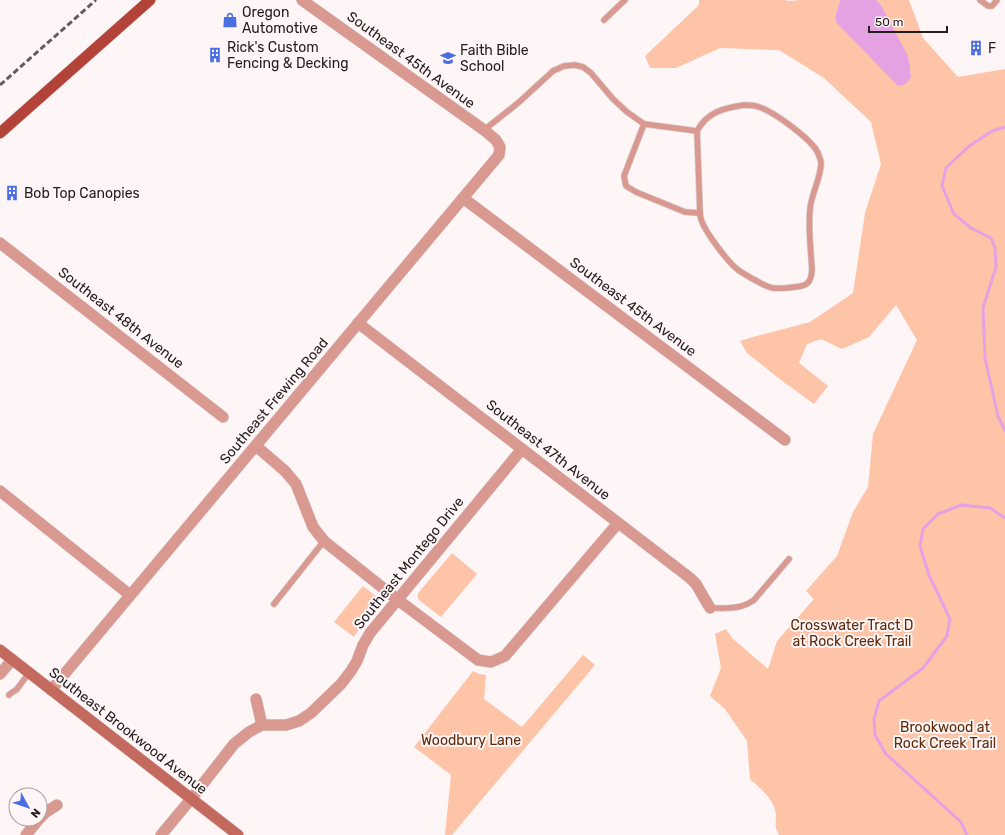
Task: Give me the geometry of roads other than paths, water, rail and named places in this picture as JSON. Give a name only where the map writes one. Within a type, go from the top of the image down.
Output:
[{"type":"main road","points":[[0,133],[150,0]]},
{"type":"main road","name":"Southeast Brookwood Avenue","points":[[0,650],[238,835]]},
{"type":"street","name":"Southeast 45th Avenue","points":[[302,0],[484,130]]},
{"type":"street","name":"Southeast Frewing Road","points":[[52,690],[499,155],[500,147],[496,140],[484,130]]},
{"type":"street","name":"Southeast 45th Avenue","points":[[463,198],[785,440]]},
{"type":"street","name":"Southeast 48th Avenue","points":[[0,243],[223,417]]},
{"type":"street","name":"Southeast 47th Avenue","points":[[358,323],[690,578],[696,584],[710,608]]},
{"type":"street","points":[[256,446],[285,471],[296,484],[314,528],[324,541],[398,600],[478,660],[491,662],[505,656],[618,523]]},
{"type":"street","name":"Southeast Montego Drive","points":[[262,725],[286,725],[299,721],[311,713],[340,684],[357,660],[370,633],[522,449]]},
{"type":"street","points":[[0,491],[130,595]]},
{"type":"street","points":[[0,674],[12,660]]},
{"type":"street","points":[[161,835],[234,744],[249,732],[262,725],[256,699]]},
{"type":"street","points":[[48,811],[58,805]]},
{"type":"street","points":[[26,835],[33,827]]},
{"type":"lane","points":[[604,20],[625,0]]},
{"type":"lane","points":[[980,0],[988,6],[992,6],[997,0]]},
{"type":"lane","points":[[484,130],[518,103],[553,72],[564,66],[575,65],[583,67],[591,73],[613,99],[627,112],[644,124],[697,131]]},
{"type":"lane","points":[[751,105],[759,107],[776,116],[806,139],[816,150],[821,169],[810,208],[809,225],[812,270],[811,280],[808,284],[802,287],[773,288],[758,281],[738,269],[730,262],[707,232],[702,222],[700,213],[697,131],[701,124],[713,113],[733,106],[751,105]]},
{"type":"lane","points":[[644,124],[624,176],[626,186],[636,192],[685,212],[700,213]]},
{"type":"lane","points":[[274,604],[324,541]]},
{"type":"lane","points":[[710,608],[736,608],[747,605],[754,600],[789,559]]},
{"type":"lane","points":[[9,695],[10,693],[15,692],[29,673]]},
{"type":"waterway","points":[[1005,127],[992,131],[968,147],[946,168],[942,186],[954,214],[971,228],[991,238],[995,248],[996,267],[983,308],[985,358],[998,416],[1005,431]]},
{"type":"waterway","points":[[967,835],[961,822],[886,754],[875,735],[874,719],[879,701],[923,668],[947,636],[950,619],[929,575],[920,546],[923,529],[938,514],[961,505],[990,508],[1005,518]]},
{"type":"railway","points":[[0,85],[96,0]]},
{"type":"place","name":"Oregon Automotive","points":[[230,20]]},
{"type":"place","name":"F","points":[[976,48]]},
{"type":"place","name":"Rick's Custom Fencing & Decking","points":[[215,55]]},
{"type":"place","name":"Faith Bible School","points":[[448,58]]},
{"type":"place","name":"Bob Top Canopies","points":[[12,193]]},
{"type":"park label","name":"Crosswater Tract D at Rock Creek Trail","points":[[852,634]]},
{"type":"park label","name":"Brookwood at Rock Creek Trail","points":[[945,736]]},
{"type":"park label","name":"Woodbury Lane","points":[[471,740]]}]
